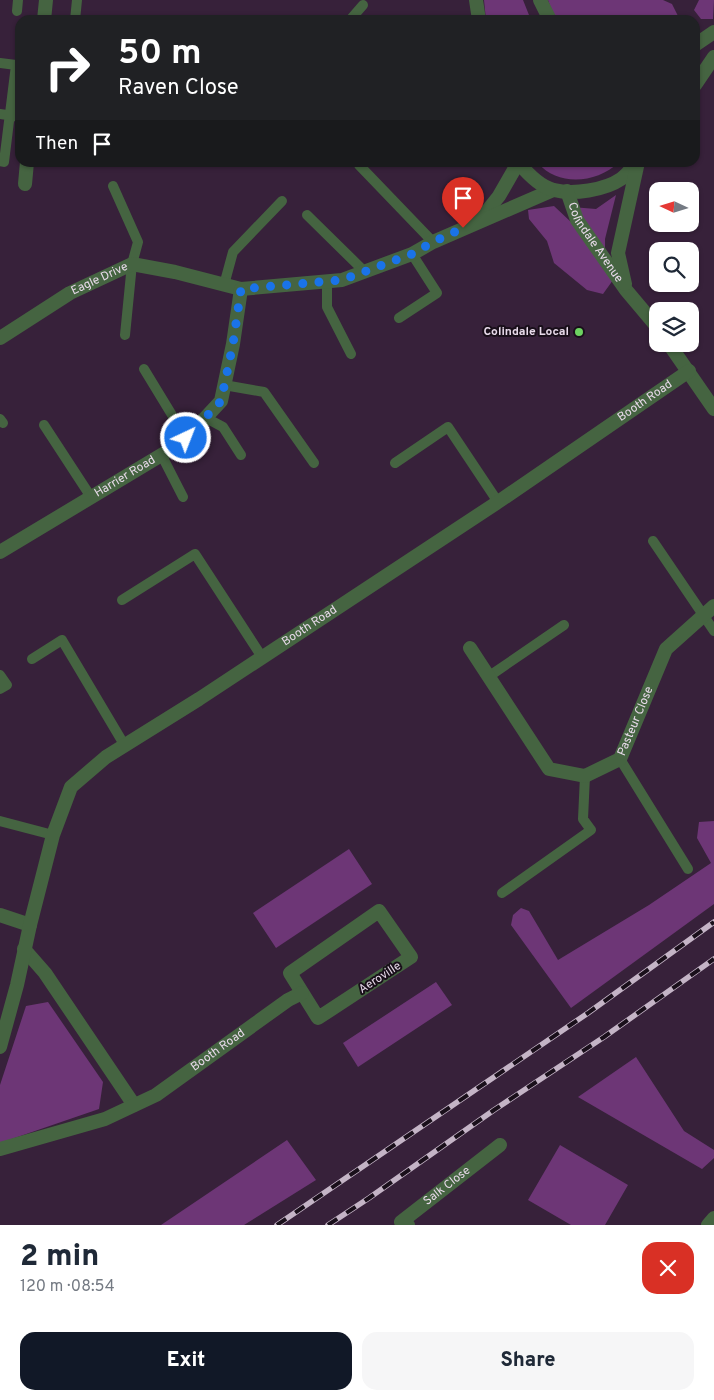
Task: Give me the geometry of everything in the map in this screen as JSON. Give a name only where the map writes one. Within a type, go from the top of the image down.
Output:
[{"type":"street","points":[[44,15],[46,0]]},
{"type":"street","points":[[476,0],[478,15]]},
{"type":"street","points":[[540,0],[548,15]]},
{"type":"street","points":[[700,42],[714,32]]},
{"type":"street","points":[[700,78],[714,58]]},
{"type":"street","points":[[25,184],[27,167]]},
{"type":"street","points":[[478,222],[499,196],[516,167]]},
{"type":"street","points":[[522,167],[534,180],[560,191],[595,190],[622,179],[633,167]]},
{"type":"street","name":"Colindale Avenue","points":[[626,290],[618,253],[637,167]]},
{"type":"street","name":"Eagle Drive","points":[[0,338],[70,293],[132,264],[174,272],[241,289],[342,280],[412,254],[433,242],[478,222],[560,191]]},
{"type":"street","name":"Colindale Avenue","points":[[560,191],[626,290],[649,317]]},
{"type":"street","name":"Harrier Road","points":[[0,552],[186,438],[206,418],[221,401],[233,344],[241,289]]},
{"type":"street","points":[[675,352],[714,409]]},
{"type":"street","name":"Booth Road","points":[[0,1048],[53,835],[71,787],[106,757],[498,502],[689,371]]},
{"type":"street","name":"Pasteur Close","points":[[585,776],[620,759],[666,649],[709,611]]},
{"type":"street","points":[[470,648],[549,770],[585,776]]},
{"type":"street","name":"Aeroville","points":[[379,911],[411,958],[318,1018],[302,992],[290,973],[379,911]]},
{"type":"street","points":[[0,915],[30,926]]},
{"type":"street","points":[[24,950],[45,973],[134,1105]]},
{"type":"street","name":"Booth Road","points":[[0,1149],[105,1119],[156,1095],[288,1000],[302,992]]},
{"type":"street","name":"Salk Close","points":[[408,1225],[401,1222],[500,1145]]},
{"type":"street","points":[[708,1225],[714,1218]]},
{"type":"lane","points":[[76,15],[77,0]]},
{"type":"lane","points":[[354,15],[363,5]]},
{"type":"lane","points":[[0,63],[15,65]]},
{"type":"lane","points":[[0,114],[15,116]]},
{"type":"lane","points":[[0,161],[4,162],[15,120]]},
{"type":"lane","points":[[361,167],[433,242]]},
{"type":"lane","points":[[113,186],[138,242],[132,264],[125,335]]},
{"type":"lane","points":[[224,285],[234,252],[282,201]]},
{"type":"lane","points":[[307,215],[364,271]]},
{"type":"lane","points":[[399,318],[437,294],[412,254]]},
{"type":"lane","points":[[327,282],[327,306],[351,354]]},
{"type":"lane","points":[[144,369],[186,438]]},
{"type":"lane","points":[[224,385],[264,392],[314,463]]},
{"type":"lane","points":[[206,418],[223,427],[241,455]]},
{"type":"lane","points":[[44,425],[91,497]]},
{"type":"lane","points":[[395,463],[448,427],[498,502]]},
{"type":"lane","points":[[161,454],[183,497]]},
{"type":"lane","points":[[653,541],[709,611],[714,631]]},
{"type":"lane","points":[[122,600],[194,554],[262,657]]},
{"type":"lane","points":[[488,676],[564,625]]},
{"type":"lane","points":[[32,659],[62,640],[125,746]]},
{"type":"lane","points":[[0,675],[7,685],[0,689]]},
{"type":"lane","points":[[620,759],[688,869]]},
{"type":"lane","points":[[502,894],[591,830],[583,820],[585,776]]},
{"type":"lane","points":[[0,821],[53,835]]},
{"type":"shaded area","points":[[484,0],[523,0],[529,15],[486,15]]},
{"type":"shaded area","points":[[548,0],[663,0],[672,4],[678,15],[553,15]]},
{"type":"shaded area","points":[[699,0],[714,0],[713,19],[701,19],[700,15],[694,10]]},
{"type":"shaded area","points":[[542,167],[613,167],[599,175],[578,180],[556,176]]},
{"type":"shaded area","points":[[616,195],[605,239],[605,252],[572,207],[596,209]]},
{"type":"shaded area","points":[[554,206],[572,223],[613,280],[603,294],[587,290],[554,263],[547,241],[529,219],[528,210]]},
{"type":"shaded area","points":[[714,821],[714,904],[571,1008],[511,925],[513,915],[521,908],[529,911],[558,960],[649,905],[711,863],[697,838],[699,822]]},
{"type":"shaded area","points":[[349,849],[372,884],[276,948],[253,913]]},
{"type":"shaded area","points":[[436,982],[452,1005],[358,1067],[343,1043]]},
{"type":"shaded area","points":[[48,1002],[103,1082],[99,1109],[0,1143],[0,1085],[26,1006]]},
{"type":"shaded area","points":[[636,1057],[684,1131],[714,1150],[714,1158],[702,1169],[578,1097]]},
{"type":"shaded area","points":[[287,1140],[316,1180],[244,1225],[161,1225]]},
{"type":"shaded area","points":[[560,1145],[628,1185],[605,1225],[571,1225],[528,1200]]},
{"type":"railway","points":[[277,1225],[588,1013],[714,922]]},
{"type":"railway","points":[[328,1225],[494,1110],[604,1037],[714,959]]},
{"type":"place","name":"Colindale Local","points":[[579,332]]},
{"type":"route","points":[[186,438],[221,401],[233,344],[241,289],[342,280],[412,254],[463,228]]}]
